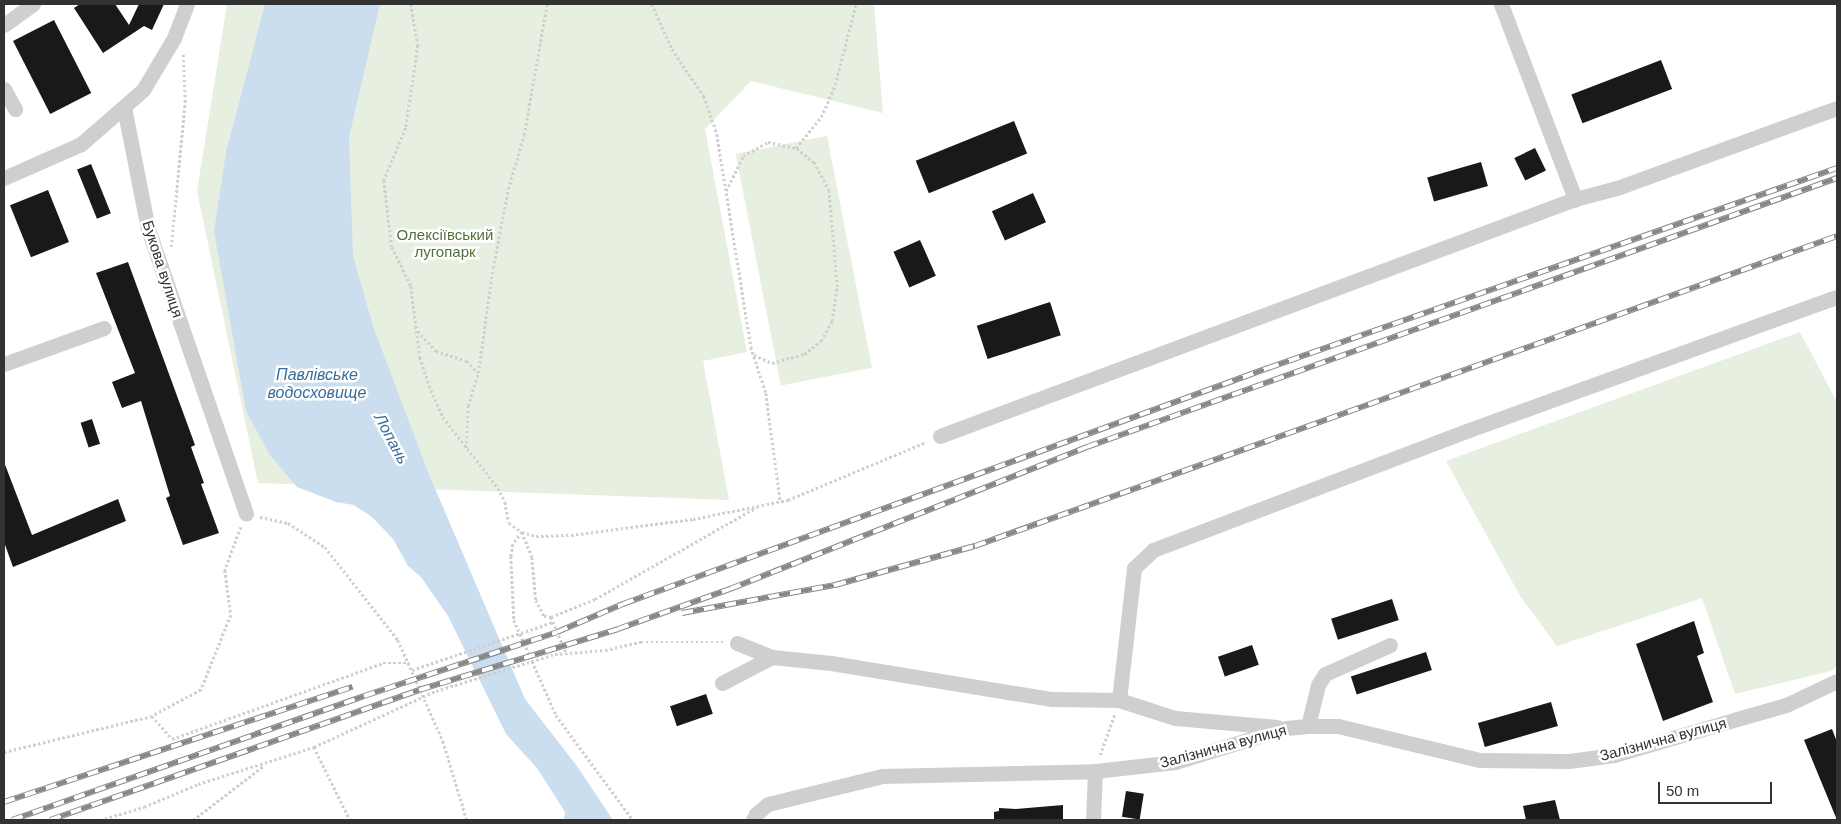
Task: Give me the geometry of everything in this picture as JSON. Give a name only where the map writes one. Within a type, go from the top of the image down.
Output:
[{"type":"street","points":[[4,25],[33,4]]},
{"type":"street","points":[[4,178],[82,144],[143,90],[180,22],[187,4]]},
{"type":"street","points":[[1501,4],[1575,199]]},
{"type":"street","points":[[4,89],[16,109]]},
{"type":"street","name":"Букова вулиця","points":[[124,107],[148,229],[246,514]]},
{"type":"street","points":[[940,436],[1575,199],[1616,188],[1837,108]]},
{"type":"street","points":[[1119,700],[1134,568],[1153,550],[1469,430],[1837,297]]},
{"type":"street","points":[[4,364],[104,328]]},
{"type":"street","points":[[737,643],[772,657],[831,663],[1052,699],[1119,700],[1175,718],[1286,728]]},
{"type":"street","points":[[1308,726],[1318,685],[1325,674],[1390,645]]},
{"type":"street","points":[[722,683],[772,657]]},
{"type":"street","name":"Залізнична вулиця","points":[[753,820],[756,814],[768,804],[882,776],[1095,771],[1175,762],[1286,728],[1308,726],[1338,726],[1480,760],[1569,761],[1614,755],[1835,688]]},
{"type":"street","points":[[1093,820],[1095,771]]},
{"type":"path","points":[[412,4],[418,44],[406,128],[384,180],[392,247],[411,286],[420,357],[431,390],[443,417],[498,488],[505,502],[509,523],[522,532],[536,536],[580,534],[693,519],[780,500],[788,500],[940,436]]},
{"type":"path","points":[[466,449],[468,406],[478,372],[508,188],[524,135],[547,4]]},
{"type":"path","points":[[652,4],[672,49],[704,96],[717,134],[754,356],[766,393],[780,500]]},
{"type":"path","points":[[796,148],[821,117],[835,85],[856,4]]},
{"type":"path","points":[[171,249],[185,102],[180,22]]},
{"type":"path","points":[[726,194],[733,172],[743,156],[768,142],[796,148],[814,163],[829,191],[837,287],[832,321],[821,341],[804,354],[772,363],[754,356]]},
{"type":"path","points":[[417,329],[436,350],[467,361],[478,372]]},
{"type":"path","points":[[522,532],[532,557],[536,600],[544,616],[552,616],[594,600],[761,505]]},
{"type":"path","points":[[4,752],[152,716],[202,690],[231,615],[225,570],[246,514],[288,523],[326,546],[398,640],[443,741],[467,820]]},
{"type":"path","points":[[522,532],[513,544],[511,556],[514,620],[556,715],[633,820]]},
{"type":"path","points":[[552,616],[566,653]]},
{"type":"path","points":[[412,670],[532,631],[553,622]]},
{"type":"path","points":[[100,820],[144,807],[198,784],[314,747],[436,691],[555,654],[605,650],[641,642],[737,643]]},
{"type":"path","points":[[152,716],[172,738],[383,663],[409,663]]},
{"type":"path","points":[[1095,771],[1119,700]]},
{"type":"path","points":[[314,747],[350,820]]},
{"type":"path","points":[[193,820],[232,793],[265,764]]},
{"type":"green space","name":"Олексіївський лугопарк","points":[[227,4],[874,4],[883,113],[751,81],[705,129],[747,352],[703,361],[729,500],[258,483],[197,191]]},
{"type":"green space","points":[[827,136],[872,368],[781,385],[736,154]]},
{"type":"green space","points":[[1800,332],[1837,402],[1837,666],[1831,671],[1735,694],[1702,598],[1557,646],[1520,596],[1446,461]]},
{"type":"water","name":"Павлівське водосховище","points":[[265,4],[380,4],[349,137],[353,256],[373,326],[428,472],[525,699],[577,766],[613,820],[564,820],[565,812],[537,768],[506,734],[448,616],[421,577],[408,566],[393,539],[372,517],[354,505],[336,502],[297,487],[270,455],[246,411],[214,231],[226,152]]},
{"type":"building","points":[[80,4],[115,4],[129,25],[139,4],[164,4],[152,30],[144,26],[103,53],[74,8]]},
{"type":"building","points":[[54,20],[91,93],[50,114],[13,41]]},
{"type":"building","points":[[1661,60],[1672,89],[1582,123],[1571,94]]},
{"type":"building","points":[[1014,121],[1027,153],[929,193],[916,161]]},
{"type":"building","points":[[1535,148],[1546,170],[1525,181],[1514,158]]},
{"type":"building","points":[[1481,162],[1488,186],[1434,201],[1427,177]]},
{"type":"building","points":[[91,164],[111,213],[97,219],[77,170]]},
{"type":"building","points":[[48,190],[69,242],[31,257],[10,205]]},
{"type":"building","points":[[1033,193],[1046,222],[1005,241],[992,211]]},
{"type":"building","points":[[920,240],[936,276],[909,287],[894,252]]},
{"type":"building","points":[[128,262],[195,445],[191,447],[204,483],[201,484],[219,533],[183,545],[166,498],[170,496],[141,401],[122,408],[112,382],[135,373],[96,273]]},
{"type":"building","points":[[1050,302],[1061,335],[988,359],[977,326]]},
{"type":"building","points":[[92,419],[100,444],[89,447],[81,423]]},
{"type":"building","points":[[4,462],[32,535],[118,499],[126,521],[13,567],[4,542]]},
{"type":"building","points":[[1392,599],[1399,620],[1338,640],[1331,619]]},
{"type":"building","points":[[1694,621],[1704,653],[1697,656],[1713,702],[1663,721],[1636,644]]},
{"type":"building","points":[[1252,645],[1259,665],[1225,677],[1218,657]]},
{"type":"building","points":[[1426,652],[1432,670],[1357,694],[1351,676]]},
{"type":"building","points":[[706,694],[713,714],[677,726],[670,706]]},
{"type":"building","points":[[1551,702],[1558,726],[1485,747],[1478,723]]},
{"type":"building","points":[[1832,729],[1837,742],[1837,820],[1804,740]]},
{"type":"building","points":[[1126,791],[1144,794],[1140,819],[1122,817]]},
{"type":"building","points":[[1555,800],[1560,820],[1526,820],[1523,806]]},
{"type":"building","points":[[1063,805],[1063,820],[994,820],[994,812],[999,811],[999,808],[1016,809]]},
{"type":"railway","points":[[12,820],[364,696],[557,632],[623,604],[1268,368],[1837,168]]},
{"type":"railway","points":[[50,820],[419,690],[618,629],[730,589],[1087,447],[1837,178]]},
{"type":"railway","points":[[682,613],[835,585],[975,546],[1837,236]]},
{"type":"railway","points":[[4,802],[352,687]]},
{"type":"water label","name":"Лопань","points":[[391,439]]}]
